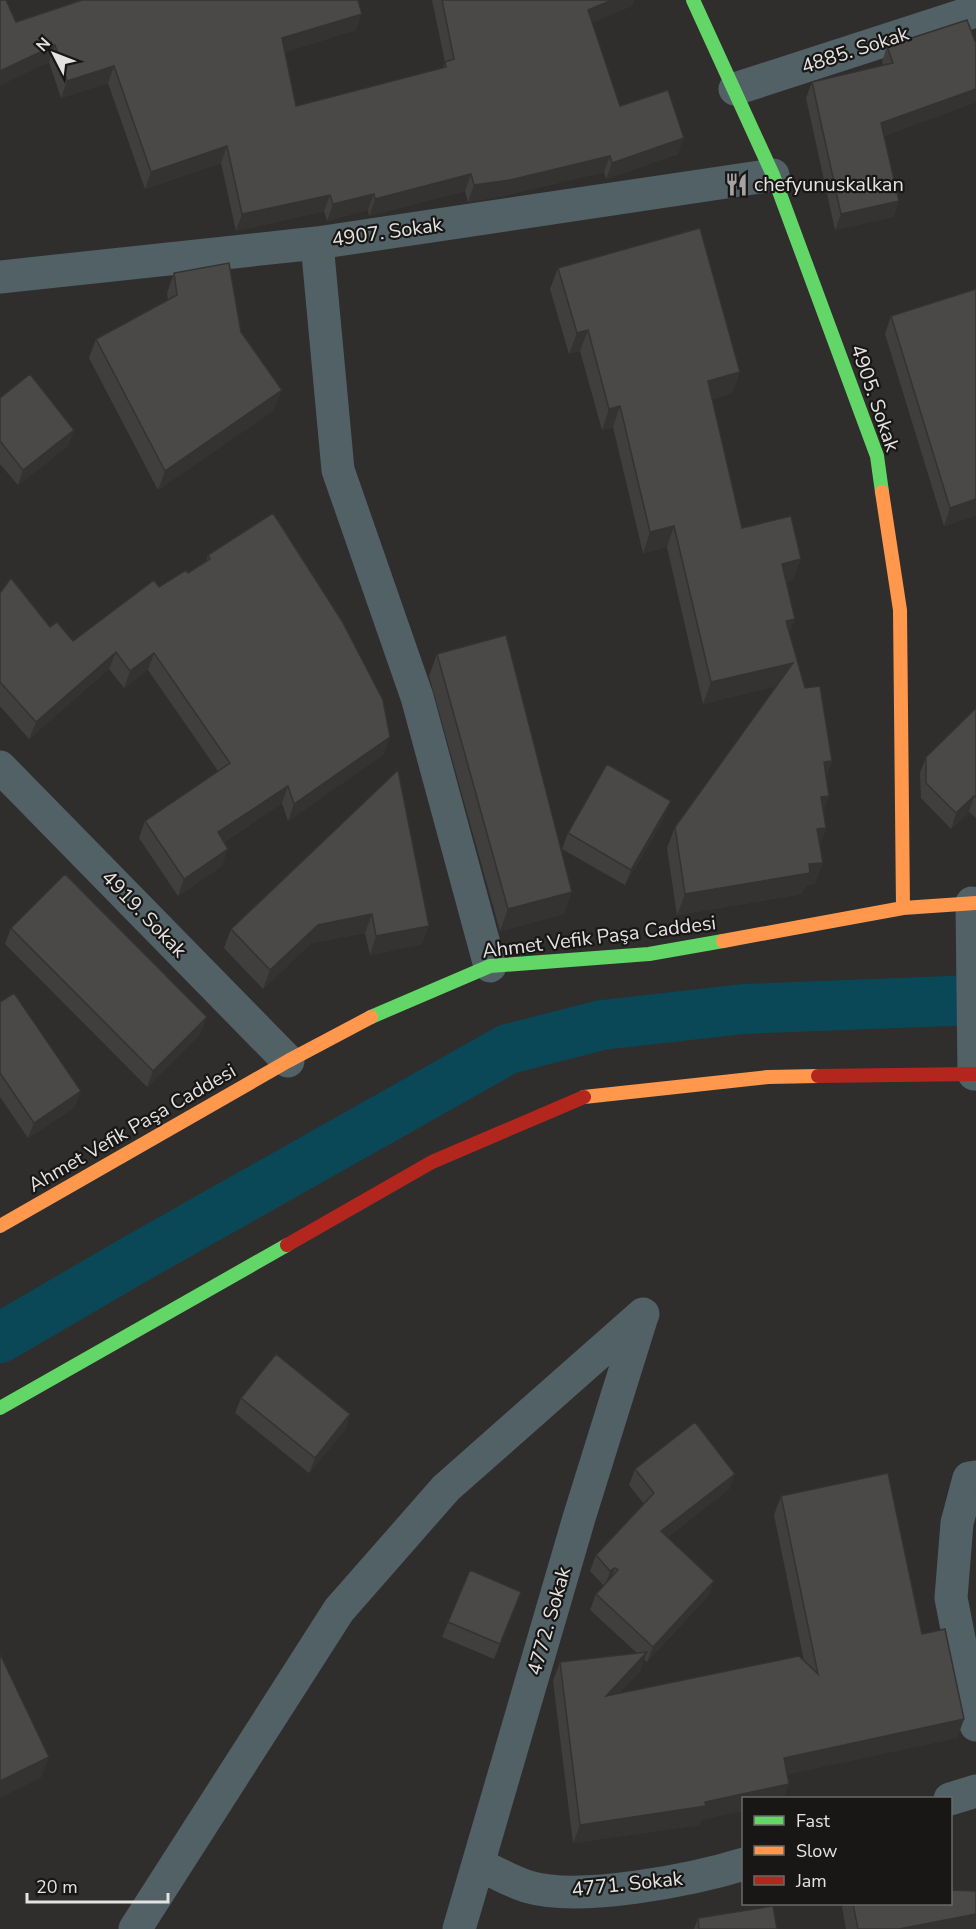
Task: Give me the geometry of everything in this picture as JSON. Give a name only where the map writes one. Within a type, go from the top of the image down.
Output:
[{"type":"street","name":"4905. Sokak","points":[[693,0],[773,175],[877,456],[900,610],[903,908]]},
{"type":"street","name":"4885. Sokak","points":[[735,89],[976,11]]},
{"type":"street","name":"4907. Sokak","points":[[0,277],[317,243],[773,175]]},
{"type":"street","points":[[317,243],[338,470],[417,697],[490,966]]},
{"type":"street","name":"4919. Sokak","points":[[0,767],[288,1061]]},
{"type":"street","points":[[0,1408],[432,1162],[587,1096],[768,1077],[975,1074],[974,903]]},
{"type":"street","name":"Ahmet Vefik Paşa Caddesi","points":[[0,1226],[288,1061],[383,1011],[490,966],[649,954],[903,908],[974,903]]},
{"type":"street","name":"4772. Sokak","points":[[135,1929],[339,1610],[446,1488],[643,1314],[579,1518],[459,1929]]},
{"type":"street","points":[[973,1478],[957,1523],[951,1598],[976,1725]]},
{"type":"street","points":[[952,1799],[976,1791]]},
{"type":"street","name":"4771. Sokak","points":[[478,1864],[529,1887],[579,1893],[708,1875],[742,1865]]},
{"type":"building","points":[[0,0],[6,0],[16,22],[82,0],[358,0],[362,14],[282,38],[296,106],[446,67],[445,62],[454,59],[442,0],[612,0],[588,10],[620,106],[668,90],[684,138],[612,163],[610,156],[510,180],[474,185],[471,174],[375,199],[374,194],[333,204],[330,195],[242,214],[227,146],[151,172],[114,66],[67,81],[55,45],[0,71]]},
{"type":"building","points":[[967,20],[976,41],[976,89],[881,123],[899,201],[841,214],[812,82],[893,63],[887,46]]},
{"type":"building","points":[[700,228],[740,372],[708,381],[742,528],[791,516],[801,559],[782,564],[795,619],[786,621],[805,688],[820,686],[832,761],[824,762],[829,796],[821,797],[826,828],[817,829],[823,863],[809,864],[810,873],[685,894],[675,827],[793,663],[711,682],[674,526],[650,532],[620,406],[609,409],[588,330],[577,333],[558,268]]},
{"type":"building","points":[[229,263],[241,332],[282,390],[165,471],[96,339],[177,295],[174,273]]},
{"type":"building","points":[[976,289],[976,499],[950,508],[891,316]]},
{"type":"building","points":[[30,374],[74,430],[23,470],[0,441],[0,398]]},
{"type":"building","points":[[273,513],[342,621],[383,700],[390,737],[294,804],[288,786],[218,832],[228,849],[184,879],[145,821],[230,763],[154,653],[130,671],[116,652],[36,722],[0,682],[0,593],[11,578],[50,627],[57,622],[73,641],[154,580],[159,587],[186,570],[188,573],[210,559],[208,555]]},
{"type":"building","points":[[506,635],[572,892],[508,909],[437,654]]},
{"type":"building","points":[[976,708],[976,797],[974,796],[956,813],[926,783],[926,757]]},
{"type":"building","points":[[607,764],[671,801],[631,870],[568,833]]},
{"type":"building","points":[[398,770],[429,926],[376,936],[372,914],[318,925],[270,970],[231,929]]},
{"type":"building","points":[[65,874],[207,1017],[153,1071],[11,928]]},
{"type":"building","points":[[14,993],[81,1091],[34,1123],[0,1073],[0,1002]]},
{"type":"building","points":[[276,1354],[350,1414],[315,1458],[241,1398]]},
{"type":"building","points":[[695,1422],[735,1474],[661,1531],[714,1581],[653,1647],[596,1594],[618,1570],[615,1568],[610,1571],[596,1555],[654,1493],[635,1469]]},
{"type":"building","points":[[888,1473],[922,1634],[945,1629],[964,1719],[784,1758],[789,1784],[705,1802],[706,1806],[580,1825],[560,1662],[647,1652],[606,1696],[799,1656],[818,1674],[781,1496]]},
{"type":"building","points":[[470,1570],[521,1592],[500,1644],[448,1622]]},
{"type":"building","points":[[0,1654],[49,1757],[0,1781]]},
{"type":"building","points":[[952,1890],[976,1891],[976,1914],[899,1929],[858,1929],[853,1905],[952,1905]]},
{"type":"building","points":[[773,1906],[777,1929],[699,1929],[698,1918]]},
{"type":"waterway","points":[[0,1338],[508,1049],[602,1025],[744,1009],[976,1000]]},
{"type":"traffic: fast","points":[[693,0],[773,175],[877,456],[882,492]]},
{"type":"traffic: fast","points":[[371,1017],[490,966],[649,954],[723,941]]},
{"type":"traffic: fast","points":[[0,1408],[287,1245]]},
{"type":"traffic: slow","points":[[882,492],[900,610],[903,908]]},
{"type":"traffic: slow","points":[[723,941],[903,908],[976,903]]},
{"type":"traffic: slow","points":[[0,1226],[288,1061],[371,1017]]},
{"type":"traffic: slow","points":[[584,1097],[768,1077],[818,1076]]},
{"type":"traffic: jam","points":[[818,1076],[976,1074]]},
{"type":"traffic: jam","points":[[287,1245],[432,1162],[584,1097]]},
{"type":"place","name":"chefyunuskalkan","points":[[736,184]]}]
